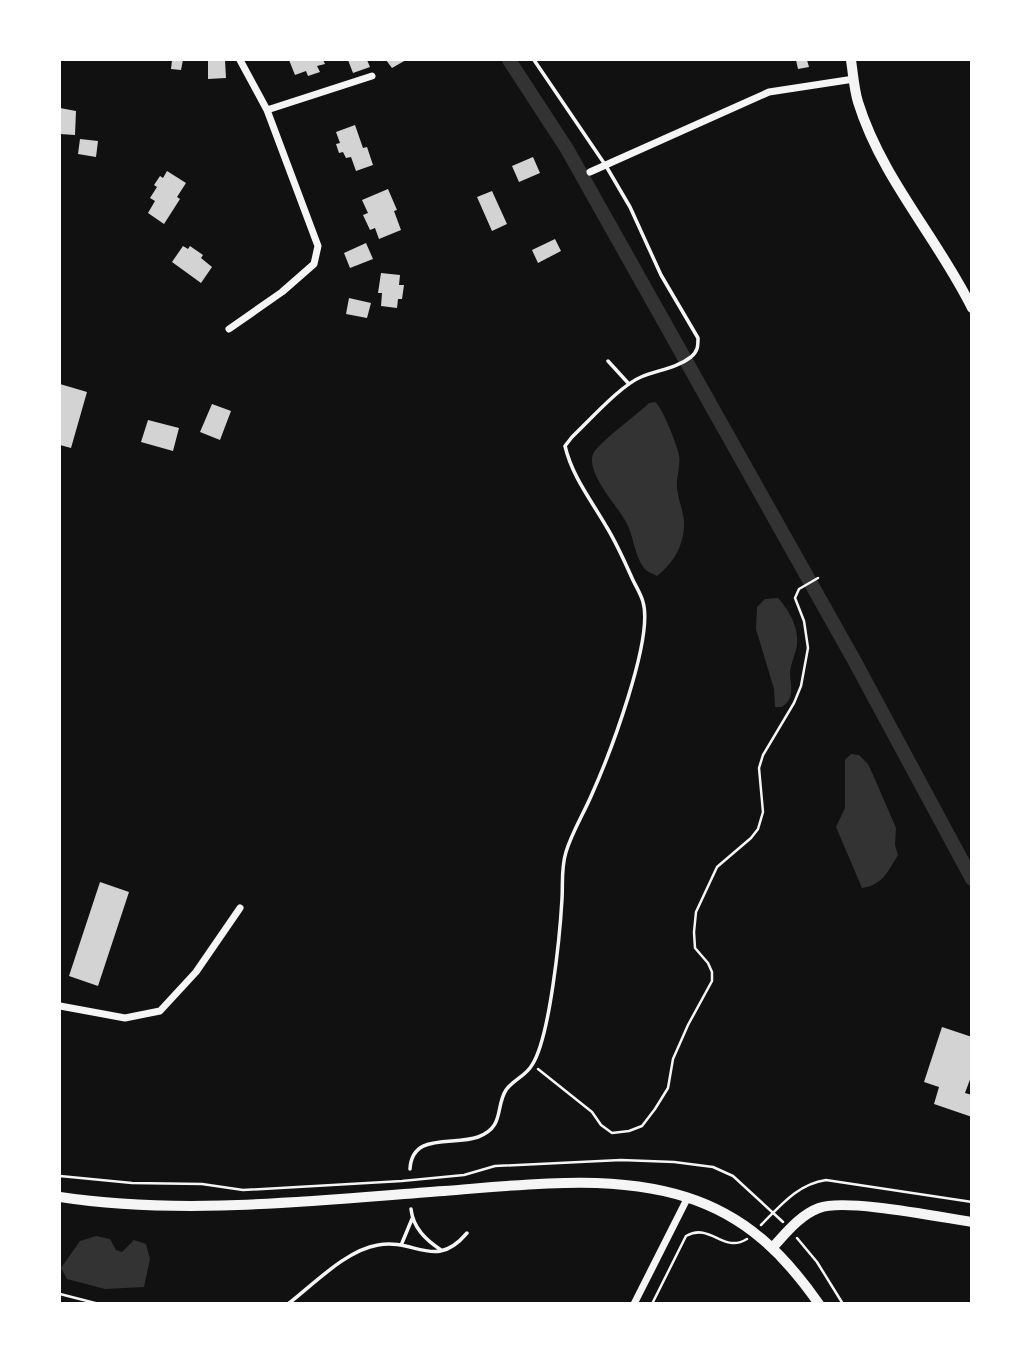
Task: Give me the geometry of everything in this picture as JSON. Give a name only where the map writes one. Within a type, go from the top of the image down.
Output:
[{"type":"main road","points":[[852,60],[858,101],[874,144],[904,200],[971,308]]},
{"type":"main road","points":[[60,1197],[98,1203],[219,1205],[593,1182],[630,1184],[688,1198],[755,1231],[797,1272],[819,1304]]},
{"type":"main road","points":[[773,1247],[804,1217],[816,1209],[830,1205],[858,1206],[971,1222]]},
{"type":"street","points":[[229,329],[282,292],[314,264],[318,246],[267,110],[240,60]]},
{"type":"street","points":[[267,110],[372,76]]},
{"type":"street","points":[[590,172],[769,92],[854,79]]},
{"type":"street","points":[[60,1006],[125,1018],[160,1011],[196,972],[240,908]]},
{"type":"street","points":[[634,1304],[688,1198]]},
{"type":"lane","points":[[410,1169],[411,1158],[416,1149],[435,1142],[479,1137],[494,1125],[500,1115],[502,1097],[514,1079],[526,1073],[533,1064],[547,1015],[555,965],[562,897],[561,873],[566,850],[593,793],[619,726],[638,664],[645,629],[643,602],[608,529],[568,460],[565,446],[629,384],[677,365],[698,349],[698,338],[660,275],[630,207],[606,166],[534,60]]},
{"type":"lane","points":[[608,361],[629,384]]},
{"type":"lane","points":[[411,1209],[412,1220],[421,1235],[444,1252]]},
{"type":"lane","points":[[401,1244],[412,1220]]},
{"type":"lane","points":[[288,1304],[351,1255],[378,1244],[401,1244],[430,1252],[444,1252],[456,1246],[467,1233]]},
{"type":"path","points":[[533,1064],[592,1112],[601,1125],[612,1133],[642,1126],[668,1088],[673,1059],[688,1024],[712,981],[708,962],[695,947],[696,912],[717,867],[758,829],[763,812],[759,768],[768,747],[794,704],[801,685],[808,648],[804,621],[795,598],[799,589],[818,578]]},
{"type":"path","points":[[652,1304],[686,1236],[694,1231],[704,1232],[729,1244],[745,1241],[800,1188],[813,1182],[826,1181],[971,1202]]},
{"type":"path","points":[[60,1294],[99,1304]]},
{"type":"shaded area","points":[[655,402],[665,418],[679,455],[677,488],[684,522],[682,541],[677,553],[657,576],[647,571],[641,563],[629,527],[598,480],[592,462],[593,454],[602,443],[649,403]]},
{"type":"shaded area","points":[[778,598],[790,615],[797,636],[790,672],[791,695],[782,707],[775,707],[774,689],[756,629],[757,607],[765,599]]},
{"type":"shaded area","points":[[851,754],[859,755],[868,764],[896,828],[895,845],[898,855],[880,880],[862,888],[836,827],[845,808],[845,760]]},
{"type":"shaded area","points":[[96,1236],[110,1239],[116,1250],[122,1252],[134,1240],[146,1244],[150,1259],[144,1287],[105,1289],[67,1279],[61,1268],[80,1241]]},
{"type":"building","points":[[172,60],[183,60],[181,70],[171,69]]},
{"type":"building","points":[[208,60],[225,60],[226,78],[208,79]]},
{"type":"building","points":[[289,60],[323,60],[325,64],[317,66],[320,72],[308,76],[306,71],[295,75]]},
{"type":"building","points":[[348,60],[367,60],[370,67],[353,73]]},
{"type":"building","points":[[386,60],[406,60],[392,68]]},
{"type":"building","points":[[796,60],[807,60],[809,67],[798,69]]},
{"type":"building","points":[[60,108],[76,111],[75,135],[60,134]]},
{"type":"building","points":[[355,125],[363,148],[367,147],[373,165],[356,171],[351,157],[346,158],[343,152],[339,153],[336,144],[340,143],[336,132]]},
{"type":"building","points":[[80,139],[98,141],[96,157],[78,154]]},
{"type":"building","points":[[533,157],[540,173],[519,182],[512,166]]},
{"type":"building","points":[[167,171],[186,183],[177,197],[180,199],[164,224],[148,213],[155,201],[150,198],[157,187],[154,185]]},
{"type":"building","points":[[388,189],[397,210],[394,211],[401,230],[379,239],[375,228],[370,230],[363,215],[368,213],[362,200]]},
{"type":"building","points":[[492,191],[507,224],[492,231],[477,197]]},
{"type":"building","points":[[555,239],[561,251],[538,263],[532,250]]},
{"type":"building","points":[[366,243],[373,259],[350,268],[344,253]]},
{"type":"building","points":[[183,246],[188,249],[190,246],[203,255],[201,258],[212,267],[201,283],[172,262]]},
{"type":"building","points":[[381,273],[400,275],[399,285],[404,285],[402,299],[398,299],[397,308],[381,306],[382,293],[378,293]]},
{"type":"building","points":[[349,298],[371,303],[367,318],[346,314]]},
{"type":"building","points":[[60,384],[87,392],[71,448],[60,445]]},
{"type":"building","points":[[212,404],[231,411],[220,440],[200,432]]},
{"type":"building","points":[[148,420],[179,428],[173,451],[141,442]]},
{"type":"building","points":[[100,882],[129,892],[98,986],[69,976]]},
{"type":"building","points":[[942,1027],[972,1037],[972,1074],[965,1093],[972,1095],[972,1117],[934,1104],[939,1087],[924,1082]]},
{"type":"waterway","points":[[509,60],[567,149],[854,660],[972,879]]}]
